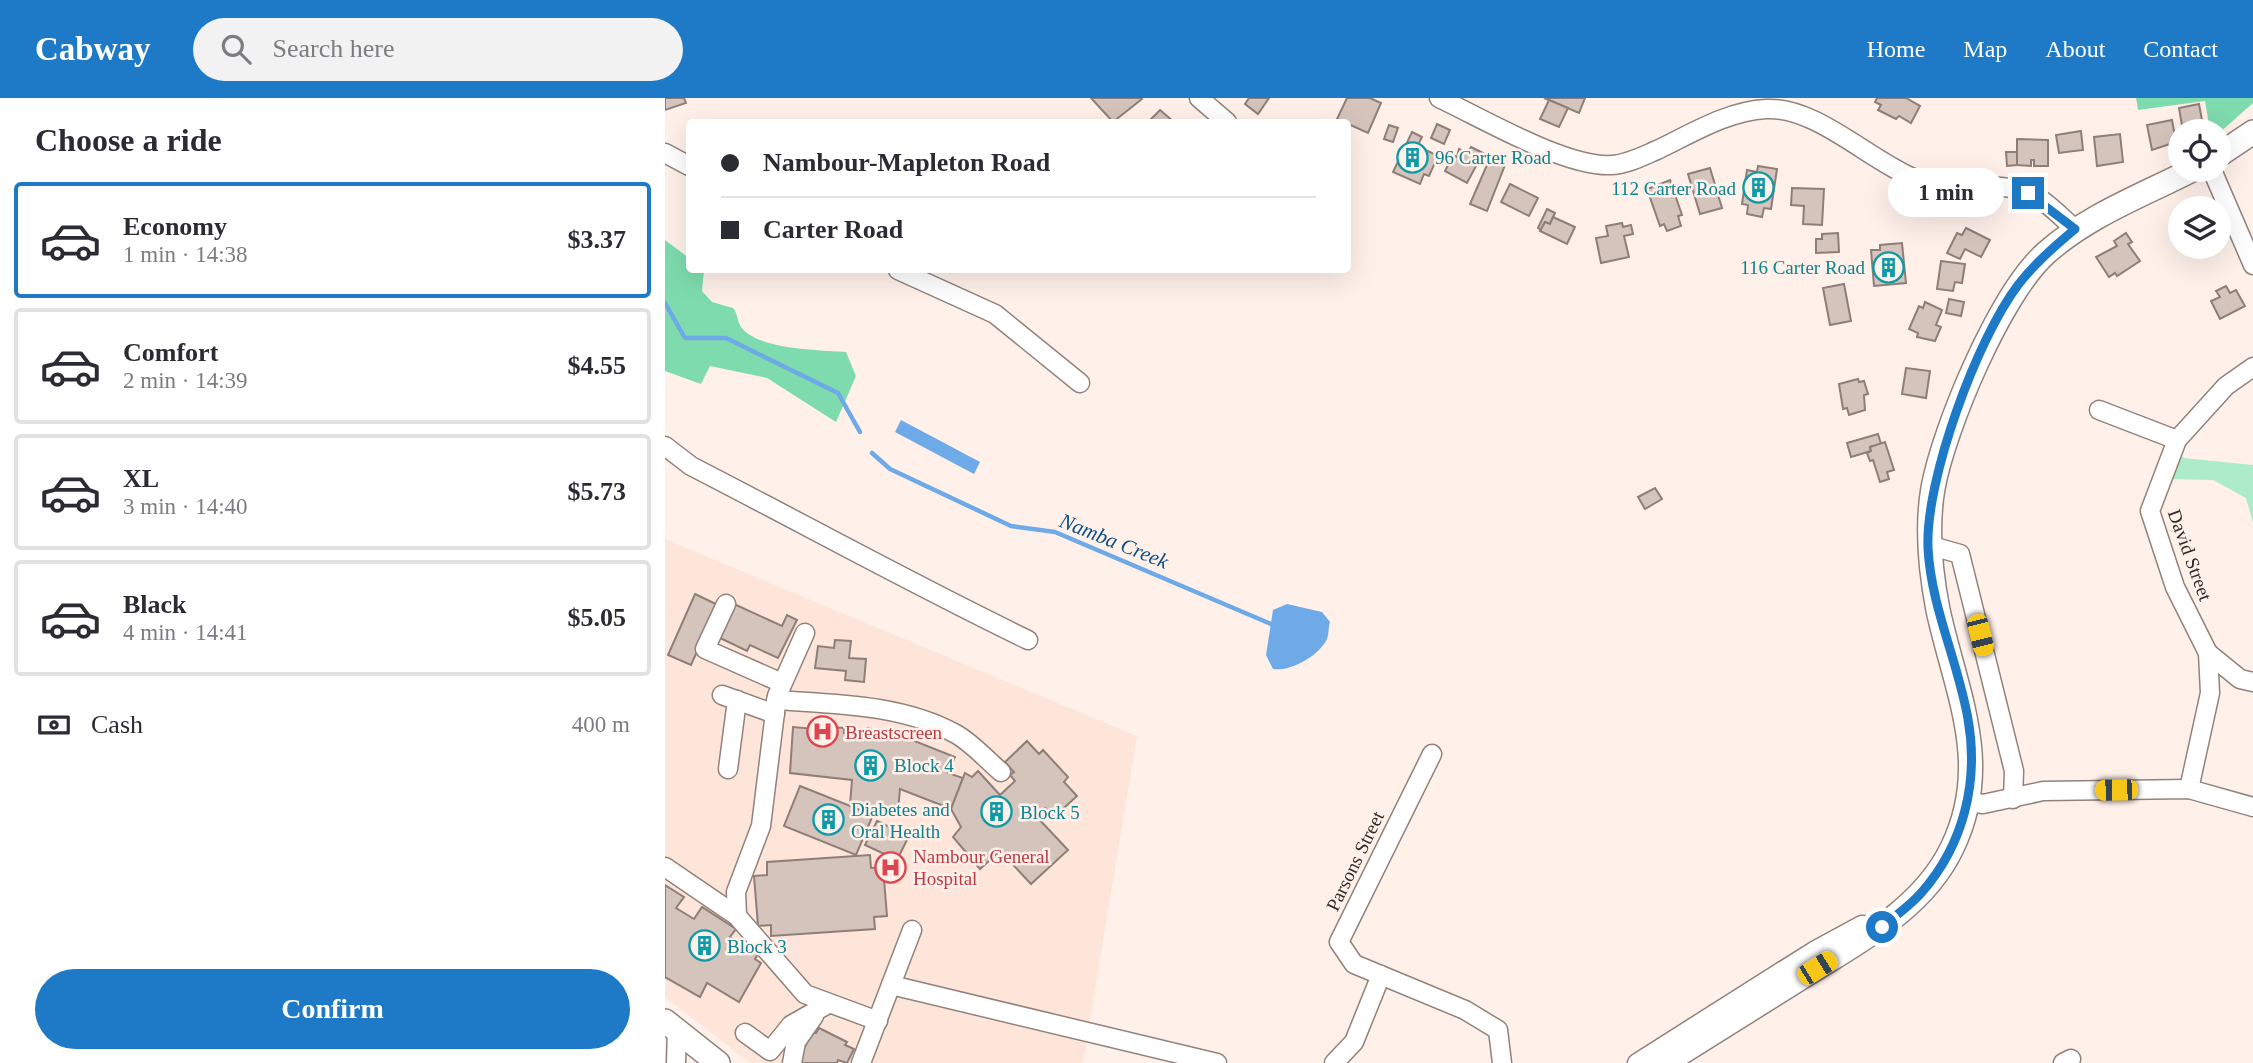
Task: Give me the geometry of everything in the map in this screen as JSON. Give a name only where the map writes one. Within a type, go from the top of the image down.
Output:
[{"type":"main road","points":[[2231,147],[2253,132]]},
{"type":"main road","points":[[1665,1063],[1882,927],[1921,893],[1952,849],[1969,802],[1972,759],[1968,718],[1939,614],[1928,543],[1933,489],[1944,448],[1997,320],[2017,287],[2043,256],[2075,229],[2168,182]]},
{"type":"main road","points":[[671,1025],[718,1063]]},
{"type":"street","points":[[1199,98],[1224,119]]},
{"type":"street","points":[[1439,98],[1569,158],[1602,165],[1622,163],[1644,156],[1739,113],[1767,108],[1788,111],[1807,117],[1871,157],[1927,183],[2028,193],[2075,229]]},
{"type":"street","points":[[665,153],[686,164]]},
{"type":"street","points":[[2217,182],[2253,265]]},
{"type":"street","points":[[905,273],[995,314],[1080,383]]},
{"type":"street","name":"David Street","points":[[2189,789],[2210,692],[2209,653],[2175,587],[2150,511],[2177,440],[2226,386],[2253,367]]},
{"type":"street","points":[[2099,410],[2177,440]]},
{"type":"street","points":[[665,446],[691,466],[872,558],[916,586],[1028,640]]},
{"type":"street","points":[[1928,543],[1960,554],[2010,752],[2014,771],[2013,799]]},
{"type":"street","points":[[726,604],[705,649],[778,699]]},
{"type":"street","points":[[737,915],[736,892],[761,826],[778,699],[805,633]]},
{"type":"street","points":[[2209,653],[2240,679],[2253,682]]},
{"type":"street","points":[[728,769],[730,698],[855,705],[909,716],[957,734],[1001,772]]},
{"type":"street","name":"Parsons Street","points":[[1431,754],[1339,942],[1354,964],[1465,1010],[1498,1030],[1502,1063]]},
{"type":"street","points":[[1969,802],[1983,804],[2043,792],[2189,789],[2253,807]]},
{"type":"street","points":[[665,867],[737,915],[805,994],[878,1021]]},
{"type":"street","points":[[1637,1063],[1814,951],[1862,925],[1882,927]]},
{"type":"street","points":[[861,1063],[912,930]]},
{"type":"street","points":[[1334,1063],[1354,1042],[1381,975]]},
{"type":"street","points":[[891,985],[1217,1063]]},
{"type":"street","points":[[745,1033],[770,1051],[791,1025],[828,1004]]},
{"type":"street","points":[[792,1063],[796,1042],[805,1028],[828,1004]]},
{"type":"street","points":[[671,1025],[675,1063]]},
{"type":"shaded area","name":"Nambour General Hospital","points":[[665,539],[1137,736],[1083,1063],[750,1063],[665,997]]},
{"type":"green space","points":[[2136,98],[2253,98],[2253,103],[2231,122],[2231,119],[2208,119],[2205,101],[2138,110]]},
{"type":"green space","points":[[665,240],[686,256],[686,273],[704,273],[702,291],[712,302],[733,308],[741,327],[749,335],[790,347],[846,352],[856,376],[836,422],[767,378],[710,366],[701,384],[665,371]]},
{"type":"green space","points":[[2176,451],[2184,458],[2253,465],[2253,523],[2246,498],[2213,480],[2162,479]]},
{"type":"water","points":[[901,420],[980,462],[974,474],[895,432]]},
{"type":"water","points":[[1287,604],[1322,612],[1330,622],[1328,636],[1311,657],[1287,668],[1273,669],[1266,655],[1273,610]]},
{"type":"building","points":[[665,98],[684,98],[686,103],[665,110]]},
{"type":"building","points":[[1091,98],[1142,99],[1117,119],[1110,119]]},
{"type":"building","points":[[1249,98],[1269,98],[1258,114],[1245,104]]},
{"type":"building","points":[[1347,98],[1370,98],[1381,103],[1368,133],[1351,125],[1351,119],[1337,119]]},
{"type":"building","points":[[1544,98],[1585,98],[1579,113]]},
{"type":"building","points":[[1877,98],[1906,98],[1920,106],[1911,123],[1899,116],[1896,119],[1878,110],[1881,105],[1875,102]]},
{"type":"building","points":[[1549,100],[1568,108],[1559,127],[1540,119]]},
{"type":"building","points":[[2199,104],[2202,119],[2181,119],[2179,108]]},
{"type":"building","points":[[1160,110],[1170,119],[1151,119]]},
{"type":"building","points":[[2168,121],[2168,145],[2152,150],[2147,125]]},
{"type":"building","points":[[1437,124],[1450,130],[1444,144],[1431,138]]},
{"type":"building","points":[[1389,125],[1398,128],[1393,142],[1384,139]]},
{"type":"building","points":[[2081,131],[2083,150],[2059,153],[2056,135]]},
{"type":"building","name":"96 Carter Road","points":[[1412,132],[1422,137],[1414,153],[1425,158],[1428,151],[1438,156],[1429,176],[1424,174],[1420,184],[1393,172]]},
{"type":"building","points":[[2120,134],[2123,162],[2097,166],[2094,137]]},
{"type":"building","points":[[2017,139],[2048,140],[2048,166],[2034,166],[2034,160],[2031,160],[2031,166],[2017,165]]},
{"type":"building","points":[[1471,147],[1483,153],[1467,183],[1445,171],[1453,155],[1457,157],[1459,149],[1468,153]]},
{"type":"building","points":[[2006,152],[2017,152],[2017,165],[2007,166]]},
{"type":"building","points":[[1490,158],[1505,165],[1487,211],[1470,204]]},
{"type":"building","name":"112 Carter Road","points":[[1758,166],[1777,169],[1771,209],[1764,208],[1762,217],[1747,214],[1748,205],[1742,204],[1747,170],[1757,172]]},
{"type":"building","points":[[1710,168],[1722,208],[1700,214],[1688,174]]},
{"type":"building","points":[[1670,180],[1682,215],[1678,216],[1681,226],[1667,231],[1664,224],[1660,226],[1647,189]]},
{"type":"building","points":[[1510,184],[1538,198],[1529,216],[1501,202]]},
{"type":"building","points":[[1792,188],[1824,189],[1822,225],[1803,224],[1804,206],[1791,205]]},
{"type":"building","points":[[1547,209],[1555,213],[1550,224],[1545,222],[1541,230],[1538,228]]},
{"type":"building","points":[[1553,217],[1575,227],[1567,244],[1540,231],[1545,222],[1550,224]]},
{"type":"building","points":[[1622,223],[1623,227],[1631,225],[1633,234],[1624,236],[1629,257],[1601,263],[1596,238],[1608,236],[1606,226]]},
{"type":"building","points":[[1966,228],[1990,240],[1981,257],[1965,249],[1960,259],[1947,253],[1957,233],[1962,235]]},
{"type":"building","points":[[1838,233],[1839,252],[1816,253],[1816,239],[1822,239],[1822,234]]},
{"type":"building","points":[[2126,233],[2132,242],[2128,244],[2140,261],[2117,276],[2115,273],[2109,277],[2096,257],[2117,246],[2114,241]]},
{"type":"building","name":"116 Carter Road","points":[[1902,243],[1906,283],[1874,286],[1871,250],[1880,250],[1880,245]]},
{"type":"building","points":[[1941,261],[1965,264],[1962,283],[1955,282],[1953,291],[1937,289]]},
{"type":"building","points":[[1844,284],[1851,321],[1830,325],[1823,288]]},
{"type":"building","points":[[2226,286],[2230,293],[2236,290],[2245,306],[2220,319],[2211,301],[2220,297],[2216,291]]},
{"type":"building","points":[[1949,299],[1964,302],[1961,316],[1946,313]]},
{"type":"building","points":[[1925,302],[1942,310],[1936,325],[1941,327],[1935,341],[1917,337],[1918,333],[1909,329],[1919,306],[1923,308]]},
{"type":"building","points":[[1906,368],[1930,371],[1926,398],[1902,394]]},
{"type":"building","points":[[1858,379],[1859,382],[1864,381],[1868,394],[1864,395],[1865,410],[1849,415],[1847,408],[1843,409],[1839,384]]},
{"type":"building","points":[[1878,434],[1881,444],[1870,447],[1871,451],[1851,457],[1847,443]]},
{"type":"building","points":[[1885,442],[1894,470],[1887,472],[1889,479],[1880,482],[1873,460],[1870,461],[1867,453],[1871,451],[1870,447]]},
{"type":"building","points":[[1655,488],[1662,499],[1645,509],[1638,497]]},
{"type":"building","points":[[695,594],[718,605],[691,665],[668,655]]},
{"type":"building","points":[[734,604],[782,626],[787,615],[797,620],[778,658],[750,645],[747,651],[718,637]]},
{"type":"building","points":[[835,640],[851,641],[849,658],[866,659],[864,682],[845,680],[846,671],[815,668],[818,646],[834,648]]},
{"type":"building","name":"Block 4","points":[[815,726],[844,728],[844,733],[863,735],[868,728],[885,735],[887,730],[955,757],[948,773],[963,778],[951,809],[900,789],[898,811],[850,805],[852,780],[790,773],[793,727],[815,729]]},
{"type":"building","name":"Block 5","points":[[1027,741],[1039,754],[1043,750],[1068,777],[1064,782],[1077,796],[1054,817],[1045,808],[1036,816],[1068,850],[1031,884],[1000,851],[980,869],[953,837],[961,827],[951,809],[965,773],[972,777],[978,771],[1000,795],[1015,781],[1010,775],[1014,772],[1005,762]]},
{"type":"building","name":"Diabetes and Oral Health","points":[[800,786],[873,815],[856,855],[784,826]]},
{"type":"building","points":[[877,821],[909,836],[897,860],[865,845]]},
{"type":"building","points":[[870,855],[871,868],[883,867],[887,916],[874,917],[875,929],[771,936],[771,925],[758,926],[754,876],[767,875],[767,862]]},
{"type":"building","name":"Block 3","points":[[665,885],[684,897],[676,908],[694,919],[702,907],[736,929],[730,937],[758,954],[755,959],[761,963],[739,1002],[707,983],[700,997],[665,977]]},
{"type":"building","points":[[819,1028],[847,1042],[845,1045],[854,1049],[847,1063],[838,1060],[837,1063],[797,1063],[812,1032],[816,1033]]},
{"type":"waterway","name":"Namba Creek","points":[[665,303],[685,338],[726,338],[838,393],[860,432]]},
{"type":"waterway","name":"Namba Creek","points":[[872,453],[890,469],[1011,526],[1055,532],[1271,624]]},
{"type":"place","name":"96 Carter Road","points":[[1412,157]]},
{"type":"place","name":"112 Carter Road","points":[[1759,188]]},
{"type":"place","name":"116 Carter Road","points":[[1888,267]]},
{"type":"place","name":"Breastscreen","points":[[822,732]]},
{"type":"place","name":"Block 4","points":[[871,765]]},
{"type":"place","name":"Block 5","points":[[997,812]]},
{"type":"place","name":"Diabetes and Oral Health","points":[[828,820]]},
{"type":"place","name":"Nambour General Hospital","points":[[890,867]]},
{"type":"place","name":"Block 3","points":[[704,946]]},
{"type":"route","points":[[1882,927],[1921,893],[1952,849],[1969,802],[1972,759],[1968,718],[1939,614],[1931,572],[1928,545],[1933,489],[1944,448],[1997,320],[2017,287],[2043,256],[2075,229],[2049,206],[2028,193]]}]
